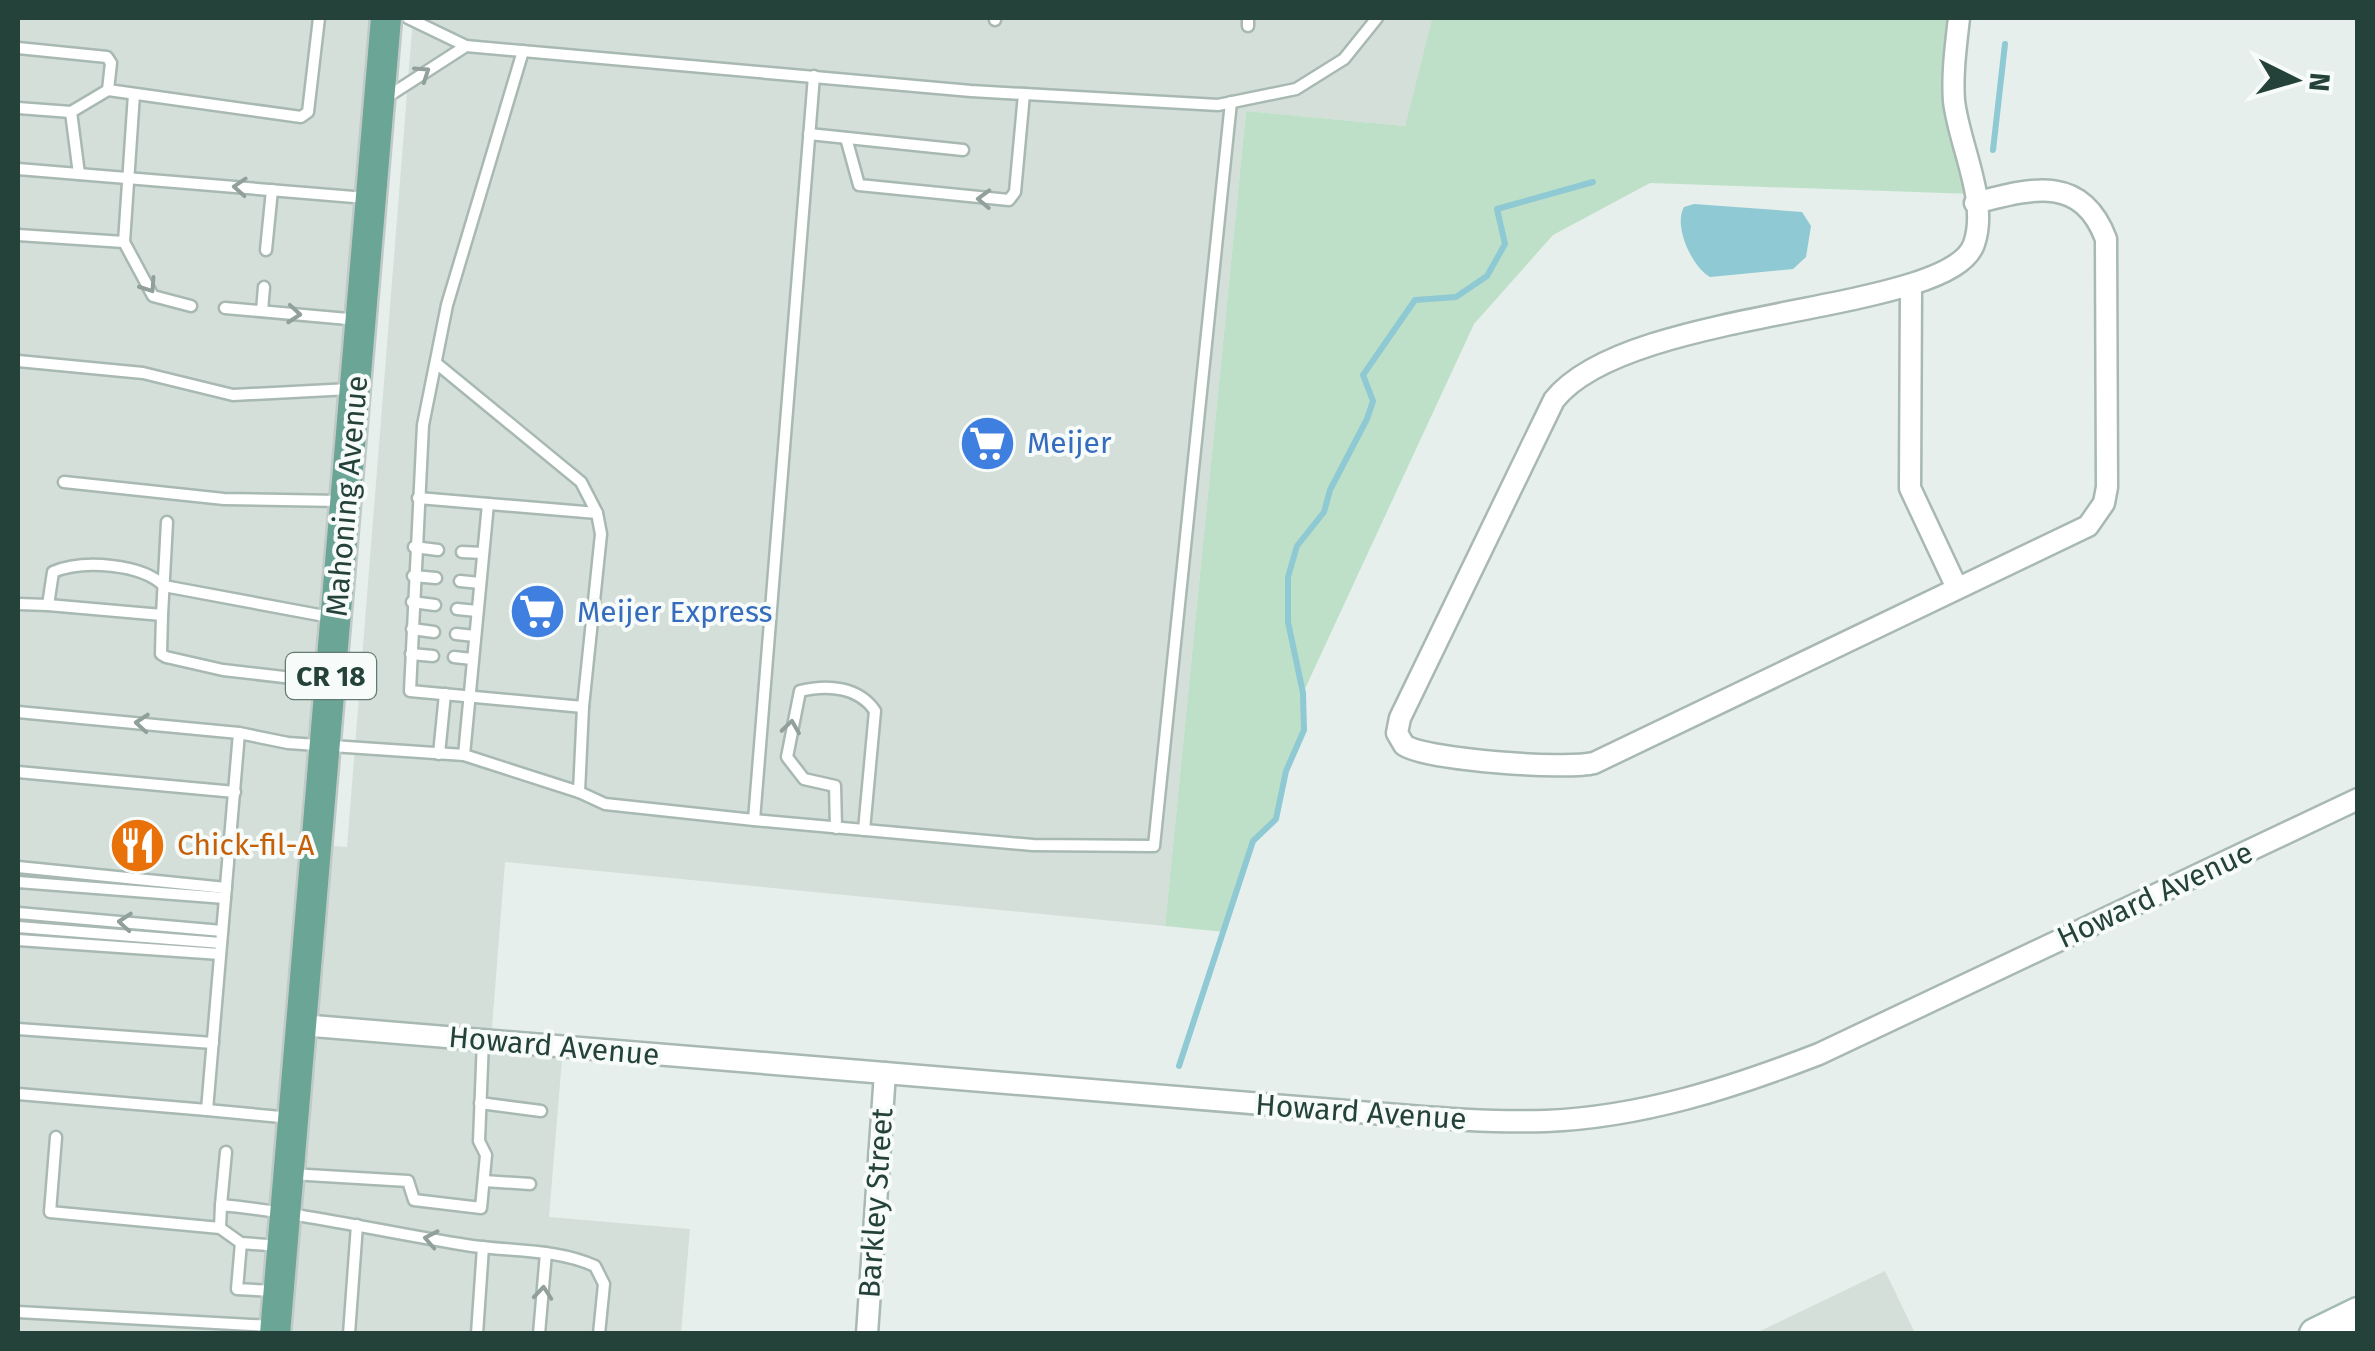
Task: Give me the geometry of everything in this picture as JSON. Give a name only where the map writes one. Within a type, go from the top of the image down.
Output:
[{"type":"main road","name":"Mahoning Avenue","points":[[275,1330],[386,18]]},
{"type":"street","points":[[1959,18],[1954,104],[1978,224],[1974,247],[1948,271],[1911,286],[1701,328],[1646,346],[1570,380],[1546,417],[1400,718],[1397,733],[1413,752],[1561,767],[1594,763],[2088,526],[2104,503],[2107,487],[2108,257],[2100,223],[2092,209],[2078,200],[2042,188],[1975,203]]},
{"type":"street","points":[[1911,286],[1910,488],[1957,588]]},
{"type":"street","name":"Howard Avenue","points":[[300,1025],[1498,1121],[1587,1118],[1670,1104],[1742,1084],[1820,1054],[2358,799]]},
{"type":"street","name":"Barkley Street","points":[[867,1334],[885,1073]]},
{"type":"street","points":[[2314,1334],[2358,1313]]},
{"type":"lane","points":[[18,108],[71,112],[108,90],[306,116],[319,18]]},
{"type":"lane","points":[[408,18],[466,46],[1024,94],[1232,102],[1296,89],[1344,59],[1377,18]]},
{"type":"lane","points":[[380,101],[466,46]]},
{"type":"lane","points":[[18,48],[107,56],[111,62],[108,90]]},
{"type":"lane","points":[[523,50],[447,305],[423,425],[410,691],[583,708]]},
{"type":"lane","points":[[754,820],[814,76]]},
{"type":"lane","points":[[134,94],[128,147],[132,180],[124,242],[152,296],[191,306]]},
{"type":"lane","points":[[846,138],[859,185],[1009,200],[1015,192],[1024,94]]},
{"type":"lane","points":[[18,712],[326,745],[464,755],[605,804],[1033,845],[1154,846],[1232,102]]},
{"type":"lane","points":[[71,112],[79,174]]},
{"type":"lane","points":[[809,134],[962,150]]},
{"type":"lane","points":[[18,168],[372,198]]},
{"type":"lane","points":[[266,250],[272,190]]},
{"type":"lane","points":[[18,235],[124,242]]},
{"type":"lane","points":[[262,311],[264,286]]},
{"type":"lane","points":[[225,308],[362,320]]},
{"type":"lane","points":[[18,361],[143,374],[233,395],[356,389]]},
{"type":"lane","points":[[436,363],[581,482],[597,513],[602,534],[583,708],[579,792]]},
{"type":"lane","points":[[64,482],[224,499],[346,501]]},
{"type":"lane","points":[[418,498],[597,513]]},
{"type":"lane","points":[[464,755],[488,504]]},
{"type":"lane","points":[[167,522],[161,654],[222,670],[330,682]]},
{"type":"lane","points":[[414,548],[438,550]]},
{"type":"lane","points":[[462,552],[483,554]]},
{"type":"lane","points":[[48,605],[53,572],[96,566],[151,573],[164,586],[336,617]]},
{"type":"lane","points":[[413,576],[436,578]]},
{"type":"lane","points":[[460,580],[480,582]]},
{"type":"lane","points":[[412,602],[435,605]]},
{"type":"lane","points":[[18,604],[162,615]]},
{"type":"lane","points":[[457,608],[477,612]]},
{"type":"lane","points":[[412,630],[434,632]]},
{"type":"lane","points":[[456,634],[474,636]]},
{"type":"lane","points":[[411,654],[432,656]]},
{"type":"lane","points":[[454,658],[472,659]]},
{"type":"lane","points":[[836,828],[835,786],[804,779],[786,757],[800,690],[853,691],[865,697],[874,712],[864,830]]},
{"type":"lane","points":[[439,754],[445,694]]},
{"type":"lane","points":[[207,1110],[239,733]]},
{"type":"lane","points":[[18,772],[235,792]]},
{"type":"lane","points":[[18,867],[226,893]]},
{"type":"lane","points":[[18,882],[226,893]]},
{"type":"lane","points":[[18,914],[221,942]]},
{"type":"lane","points":[[18,927],[221,942]]},
{"type":"lane","points":[[18,940],[221,942]]},
{"type":"lane","points":[[18,1030],[213,1043]]},
{"type":"lane","points":[[288,1174],[408,1181],[414,1200],[481,1208],[482,1040]]},
{"type":"lane","points":[[18,1094],[293,1118]]},
{"type":"lane","points":[[480,1104],[541,1111]]},
{"type":"lane","points":[[56,1138],[50,1212],[220,1228],[241,1243],[282,1246]]},
{"type":"lane","points":[[220,1228],[226,1152]]},
{"type":"lane","points":[[484,1181],[530,1184]]},
{"type":"lane","points":[[221,1205],[285,1212],[483,1247],[574,1257],[595,1266],[604,1284],[600,1334]]},
{"type":"lane","points":[[349,1334],[356,1224]]},
{"type":"lane","points":[[241,1243],[237,1289],[278,1292]]},
{"type":"lane","points":[[476,1334],[483,1247]]},
{"type":"lane","points":[[539,1334],[546,1253]]},
{"type":"lane","points":[[18,1312],[192,1328],[275,1330]]},
{"type":"shaded area","points":[[18,18],[386,18],[317,845],[347,847],[413,18],[1432,18],[1405,126],[1246,111],[1165,926],[505,862],[491,1040],[563,1047],[549,1217],[690,1229],[681,1333],[18,1333]]},
{"type":"shaded area","points":[[1885,1271],[1915,1333],[1756,1333]]},
{"type":"green space","points":[[1432,18],[1959,18],[1953,72],[1973,194],[1650,183],[1553,235],[1474,324],[1303,693],[1304,730],[1286,771],[1276,819],[1253,841],[1225,932],[1165,926],[1246,111],[1405,126]]},
{"type":"water","points":[[1694,204],[1802,212],[1811,226],[1806,257],[1793,269],[1710,277],[1697,265],[1683,235],[1681,215],[1684,207]]},
{"type":"waterway","points":[[1993,150],[2005,44]]},
{"type":"waterway","points":[[1179,1066],[1253,841],[1276,819],[1286,771],[1304,730],[1303,693],[1288,622],[1288,577],[1297,546],[1324,512],[1330,490],[1367,419],[1373,401],[1363,375],[1415,300],[1456,297],[1487,276],[1505,244],[1497,209],[1593,182]]},
{"type":"place","name":"Meijer","points":[[988,443]]},
{"type":"place","name":"Meijer Express","points":[[538,612]]},
{"type":"place","name":"Chick-fil-A","points":[[138,845]]}]
